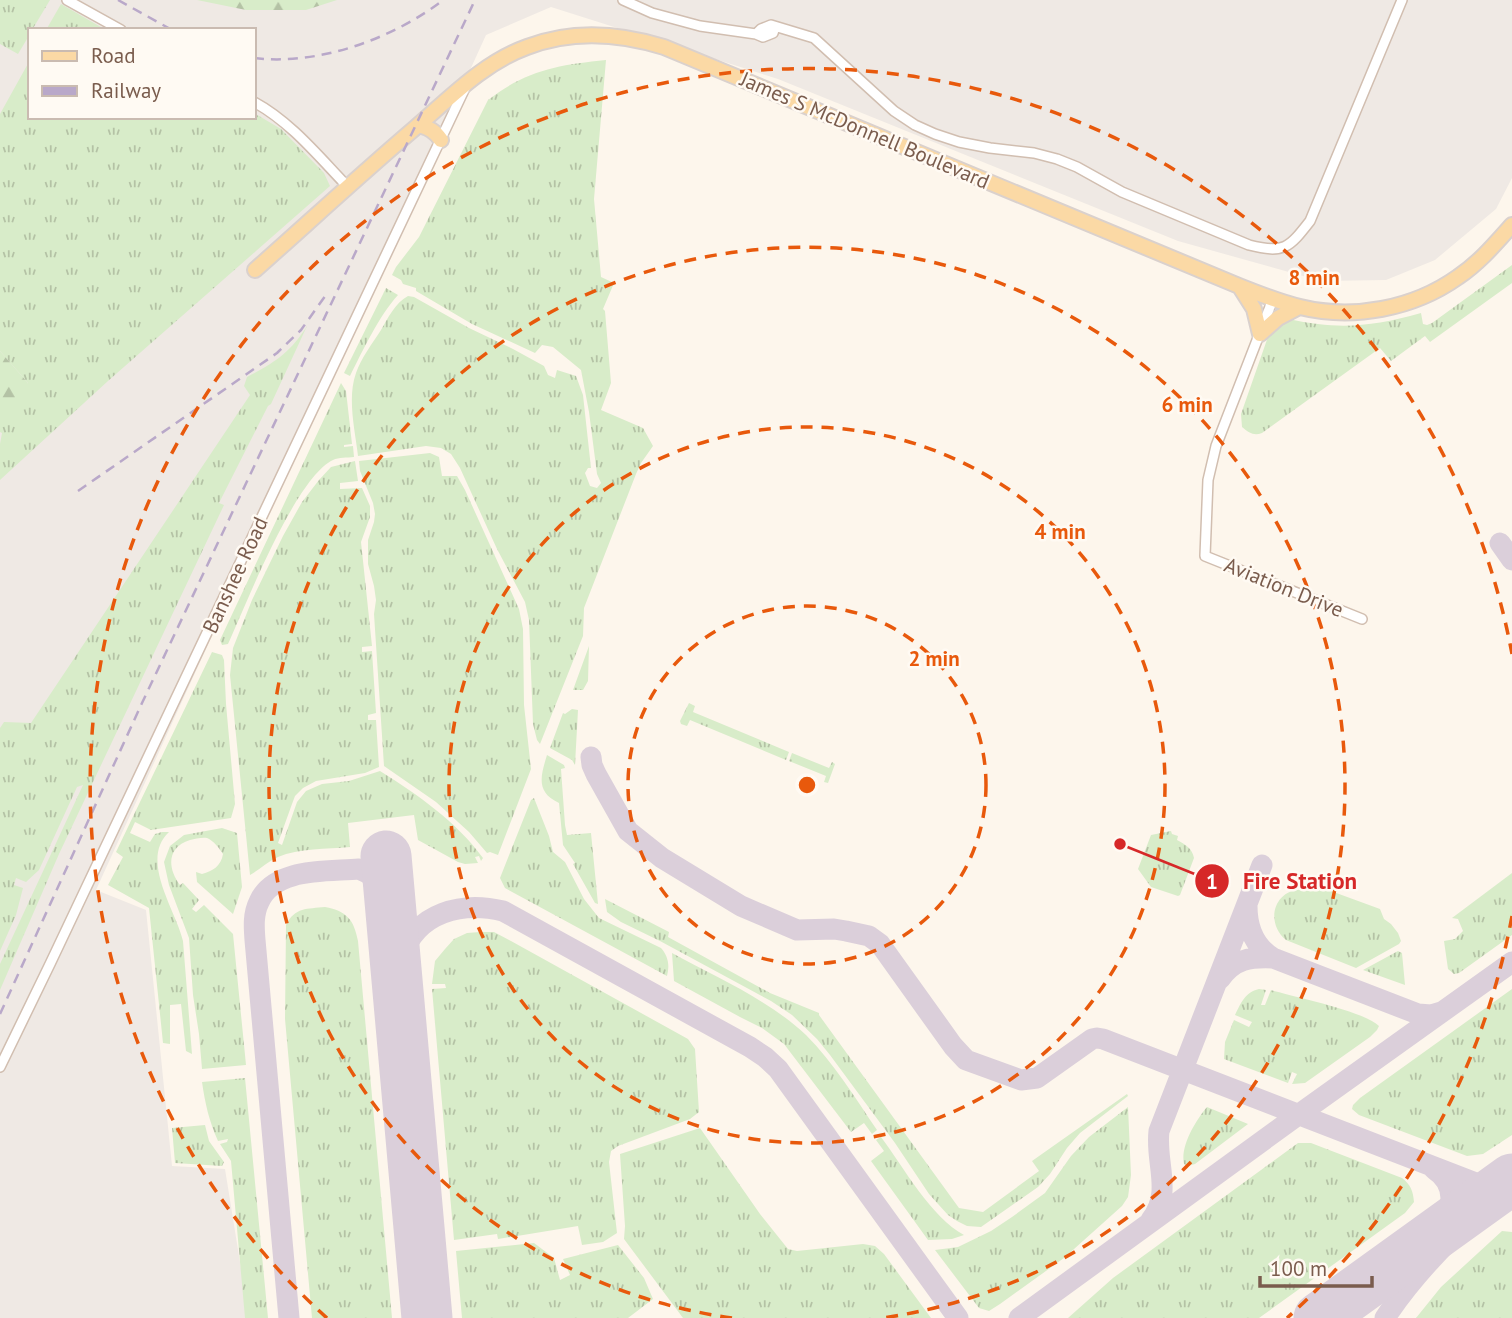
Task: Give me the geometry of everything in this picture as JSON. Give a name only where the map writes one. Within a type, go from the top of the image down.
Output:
[{"type":"main road","name":"James S McDonnell Boulevard","points":[[255,270],[483,70],[504,57],[541,42],[588,35],[618,36],[651,43],[1239,286],[1299,307],[1348,312],[1388,308],[1427,295],[1458,278],[1473,266],[1512,225]]},
{"type":"main road","points":[[419,125],[429,128],[441,140]]},
{"type":"main road","points":[[1496,243],[1512,216]]},
{"type":"main road","points":[[1239,286],[1254,309],[1260,334],[1278,318],[1299,307]]},
{"type":"street","points":[[67,0],[117,28]]},
{"type":"street","points":[[623,0],[652,13],[700,26],[764,37],[773,33],[775,27],[814,38],[894,111],[915,125],[970,145],[1034,153],[1057,159],[1122,192],[1267,250],[1280,249],[1294,242],[1310,221],[1402,0]]},
{"type":"street","name":"Banshee Road","points":[[0,1067],[468,83]]},
{"type":"street","points":[[256,103],[289,126],[348,187]]},
{"type":"street","points":[[1260,334],[1273,299]]},
{"type":"street","name":"Aviation Drive","points":[[1260,334],[1216,446],[1208,480],[1205,556],[1362,619]]},
{"type":"shaded area","points":[[0,0],[1512,0],[1512,178],[1496,209],[1435,260],[1386,280],[1321,281],[1178,241],[778,79],[551,7],[486,35],[96,890],[146,910],[172,1166],[225,1169],[249,1318],[0,1318]]},
{"type":"green space","points":[[0,0],[50,0],[33,28],[28,28],[28,37],[18,54],[0,44]]},
{"type":"green space","points":[[197,0],[337,0],[306,10],[246,10]]},
{"type":"green space","points":[[61,4],[103,28],[47,28]]},
{"type":"green space","points":[[606,60],[594,199],[601,277],[614,283],[603,309],[611,383],[601,410],[643,428],[653,446],[636,474],[584,608],[583,636],[540,744],[533,724],[529,620],[525,602],[460,468],[451,454],[441,448],[426,446],[358,456],[352,393],[361,362],[389,316],[403,299],[414,297],[544,366],[548,375],[555,378],[557,370],[576,376],[583,395],[591,468],[585,473],[590,486],[597,488],[601,483],[597,474],[581,370],[553,347],[542,345],[535,353],[472,324],[392,275],[419,237],[488,100],[530,75],[573,64]]},
{"type":"green space","points":[[28,64],[28,119],[256,119],[256,114],[281,129],[324,173],[330,186],[0,480],[0,399],[28,383],[0,351],[0,114]]},
{"type":"green space","points":[[1512,265],[1512,283],[1430,342],[1425,336],[1391,361],[1380,348],[1262,433],[1252,433],[1242,427],[1241,414],[1270,331],[1288,319],[1339,326],[1370,324],[1421,313],[1423,324],[1427,325]]},
{"type":"green space","points":[[386,288],[398,295],[378,323],[350,376],[344,373]]},
{"type":"green space","points":[[307,326],[271,404],[219,503],[224,505],[59,854],[0,990],[0,964],[83,785],[77,787],[39,870],[26,882],[16,878],[14,885],[23,888],[16,915],[0,951],[0,728],[4,722],[31,723],[250,395],[244,386],[247,377],[281,356]]},
{"type":"green space","points":[[0,351],[28,383],[14,407],[0,399]]},
{"type":"green space","points":[[341,383],[346,391],[352,444],[344,447],[353,446],[354,457],[333,460],[318,471],[303,491],[273,544],[228,644],[222,645],[220,640]]},
{"type":"green space","points":[[430,453],[439,457],[442,476],[457,476],[465,490],[519,609],[523,629],[524,705],[531,769],[498,855],[487,853],[469,832],[436,802],[384,766],[374,614],[376,600],[368,564],[368,540],[375,514],[359,461]]},
{"type":"green space","points":[[355,461],[358,481],[340,483],[340,489],[362,488],[370,506],[370,517],[361,542],[372,646],[362,647],[362,652],[372,651],[376,713],[368,715],[368,720],[376,720],[379,767],[365,773],[316,781],[303,788],[295,796],[278,843],[282,845],[297,802],[306,791],[322,784],[349,781],[380,771],[449,821],[483,858],[481,861],[479,856],[475,857],[478,863],[465,864],[418,840],[414,815],[348,823],[350,847],[286,854],[250,875],[230,675],[233,648],[252,600],[302,502],[331,467]]},
{"type":"green space","points":[[589,646],[588,681],[583,690],[573,690]]},
{"type":"green space","points":[[212,652],[222,655],[224,660],[235,804],[231,818],[151,830],[135,822],[130,833],[150,842],[155,834],[169,832],[161,843],[158,871],[183,941],[192,1054],[186,1051],[181,1004],[170,1005],[170,1044],[163,1043],[149,908],[108,885],[123,857],[116,852]]},
{"type":"green space","points":[[689,703],[695,706],[693,712],[789,752],[786,760],[690,720],[687,726],[681,724]]},
{"type":"green space","points":[[572,709],[578,710],[575,765],[572,760],[550,748],[563,713]]},
{"type":"green space","points":[[792,753],[829,768],[832,762],[835,764],[828,783],[824,782],[826,776],[789,761]]},
{"type":"green space","points":[[547,755],[565,768],[561,769],[567,835],[591,833],[598,904],[563,845],[559,803],[551,799],[543,788],[542,776]]},
{"type":"green space","points":[[534,798],[553,852],[565,862],[584,899],[599,918],[661,948],[668,961],[667,976],[505,888],[500,878]]},
{"type":"green space","points":[[222,828],[237,833],[242,887],[233,914],[197,882],[196,872],[202,874],[216,867],[223,854],[210,839],[182,843],[173,853],[171,865],[180,885],[183,883],[199,900],[192,909],[196,912],[204,905],[233,934],[246,1065],[202,1069],[189,938],[169,885],[164,862],[170,846],[184,835]]},
{"type":"green space","points":[[1171,831],[1178,836],[1177,840],[1190,849],[1194,858],[1178,896],[1151,887],[1138,869],[1151,835]]},
{"type":"green space","points":[[1512,873],[1512,935],[1454,974],[1448,969],[1444,941],[1455,939],[1463,931],[1458,919],[1452,918]]},
{"type":"green space","points":[[1309,883],[1380,909],[1384,919],[1398,933],[1401,941],[1356,968],[1286,940],[1275,923],[1276,906],[1287,893],[1307,890]]},
{"type":"green space","points":[[605,899],[669,932],[668,937],[770,993],[819,1013],[959,1208],[983,1212],[1039,1171],[1032,1161],[1127,1094],[1128,1096],[1080,1133],[1038,1187],[981,1227],[967,1226],[948,1215],[929,1194],[830,1055],[792,1015],[771,1001],[621,922],[607,912]]},
{"type":"green space","points":[[325,907],[339,911],[352,922],[358,941],[392,1318],[312,1318],[285,1019],[286,925],[298,912]]},
{"type":"green space","points":[[494,932],[688,1039],[695,1049],[699,1112],[690,1119],[611,1151],[609,1162],[617,1233],[603,1242],[582,1245],[578,1226],[498,1239],[497,1234],[454,1240],[432,989],[446,988],[445,984],[432,984],[435,961],[454,939],[467,933]]},
{"type":"green space","points":[[1398,951],[1402,953],[1405,985],[1363,970]]},
{"type":"green space","points":[[672,953],[742,990],[791,1022],[826,1057],[877,1130],[872,1134],[864,1123],[851,1132],[784,1044],[762,1028],[674,981]]},
{"type":"green space","points":[[1259,989],[1266,990],[1261,1005],[1265,1005],[1271,990],[1359,1015],[1379,1026],[1370,1037],[1305,1083],[1292,1084],[1297,1074],[1292,1072],[1288,1083],[1224,1059],[1225,1042],[1234,1020],[1249,1027],[1252,1022],[1235,1015],[1237,1011],[1247,995]]},
{"type":"green space","points":[[1512,989],[1512,1135],[1483,1154],[1467,1156],[1359,1115],[1352,1109],[1360,1098]]},
{"type":"green space","points":[[245,1078],[268,1318],[245,1318],[231,1161],[220,1144],[228,1139],[218,1141],[202,1082]]},
{"type":"green space","points":[[1128,1107],[1131,1175],[1128,1197],[1122,1206],[1064,1258],[1000,1304],[989,1311],[979,1308],[935,1250],[958,1247],[991,1231],[1045,1193],[1071,1156],[1089,1137]]},
{"type":"green space","points":[[1207,1107],[1248,1124],[1195,1164],[1188,1166],[1184,1164],[1184,1149],[1194,1126]]},
{"type":"green space","points":[[205,1125],[209,1141],[224,1162],[222,1166],[175,1163],[172,1128]]},
{"type":"green space","points":[[700,1128],[788,1249],[797,1251],[863,1244],[875,1246],[884,1254],[931,1318],[683,1318],[624,1239],[620,1154]]},
{"type":"green space","points":[[881,1137],[929,1204],[964,1235],[952,1239],[928,1240],[871,1161],[884,1151],[876,1140]]},
{"type":"green space","points":[[1298,1143],[1311,1143],[1402,1178],[1411,1188],[1414,1202],[1405,1213],[1259,1318],[1068,1318],[1113,1278]]},
{"type":"green space","points":[[1502,1231],[1512,1232],[1512,1318],[1416,1318],[1441,1287]]},
{"type":"green space","points":[[534,1243],[554,1258],[560,1280],[570,1275],[563,1259],[618,1245],[644,1278],[653,1299],[628,1318],[462,1318],[456,1251]]},
{"type":"taxiway","points":[[1500,543],[1512,560]]},
{"type":"taxiway","points":[[591,757],[596,774],[628,831],[662,858],[741,906],[797,930],[846,931],[869,936],[880,944],[953,1046],[966,1060],[1021,1080],[1037,1078],[1092,1039],[1103,1039],[1512,1197]]},
{"type":"taxiway","points":[[1151,1220],[1161,1199],[1162,1188],[1159,1131],[1262,865]]},
{"type":"taxiway","points":[[289,1318],[255,940],[256,911],[266,891],[277,882],[318,872],[359,869],[377,880],[389,896]]},
{"type":"taxiway","points":[[1247,906],[1253,936],[1261,948],[1273,958],[1418,1014],[1431,1015],[1441,1012]]},
{"type":"taxiway","points":[[397,989],[402,956],[418,929],[443,913],[457,909],[488,908],[503,911],[750,1047],[778,1069],[958,1318]]},
{"type":"taxiway","points":[[1220,979],[1237,963],[1257,958],[1273,958]]},
{"type":"taxiway","points":[[1019,1318],[1512,962]]},
{"type":"taxiway","points":[[1433,1236],[1445,1220],[1451,1202],[1448,1184],[1434,1169]]},
{"type":"taxiway","points":[[1385,1318],[1443,1247],[1510,1185]]},
{"type":"runway","points":[[386,856],[427,1318]]},
{"type":"runway","points":[[1319,1318],[1512,1179]]},
{"type":"railway","points":[[118,0],[168,28]]},
{"type":"railway","points":[[256,58],[303,58],[353,47],[401,27],[443,0]]},
{"type":"railway","points":[[0,1014],[142,703],[475,0]]},
{"type":"railway","points":[[78,491],[277,353],[301,330],[328,292]]},
{"type":"place","name":"Fire Station","points":[[1120,844]]}]
